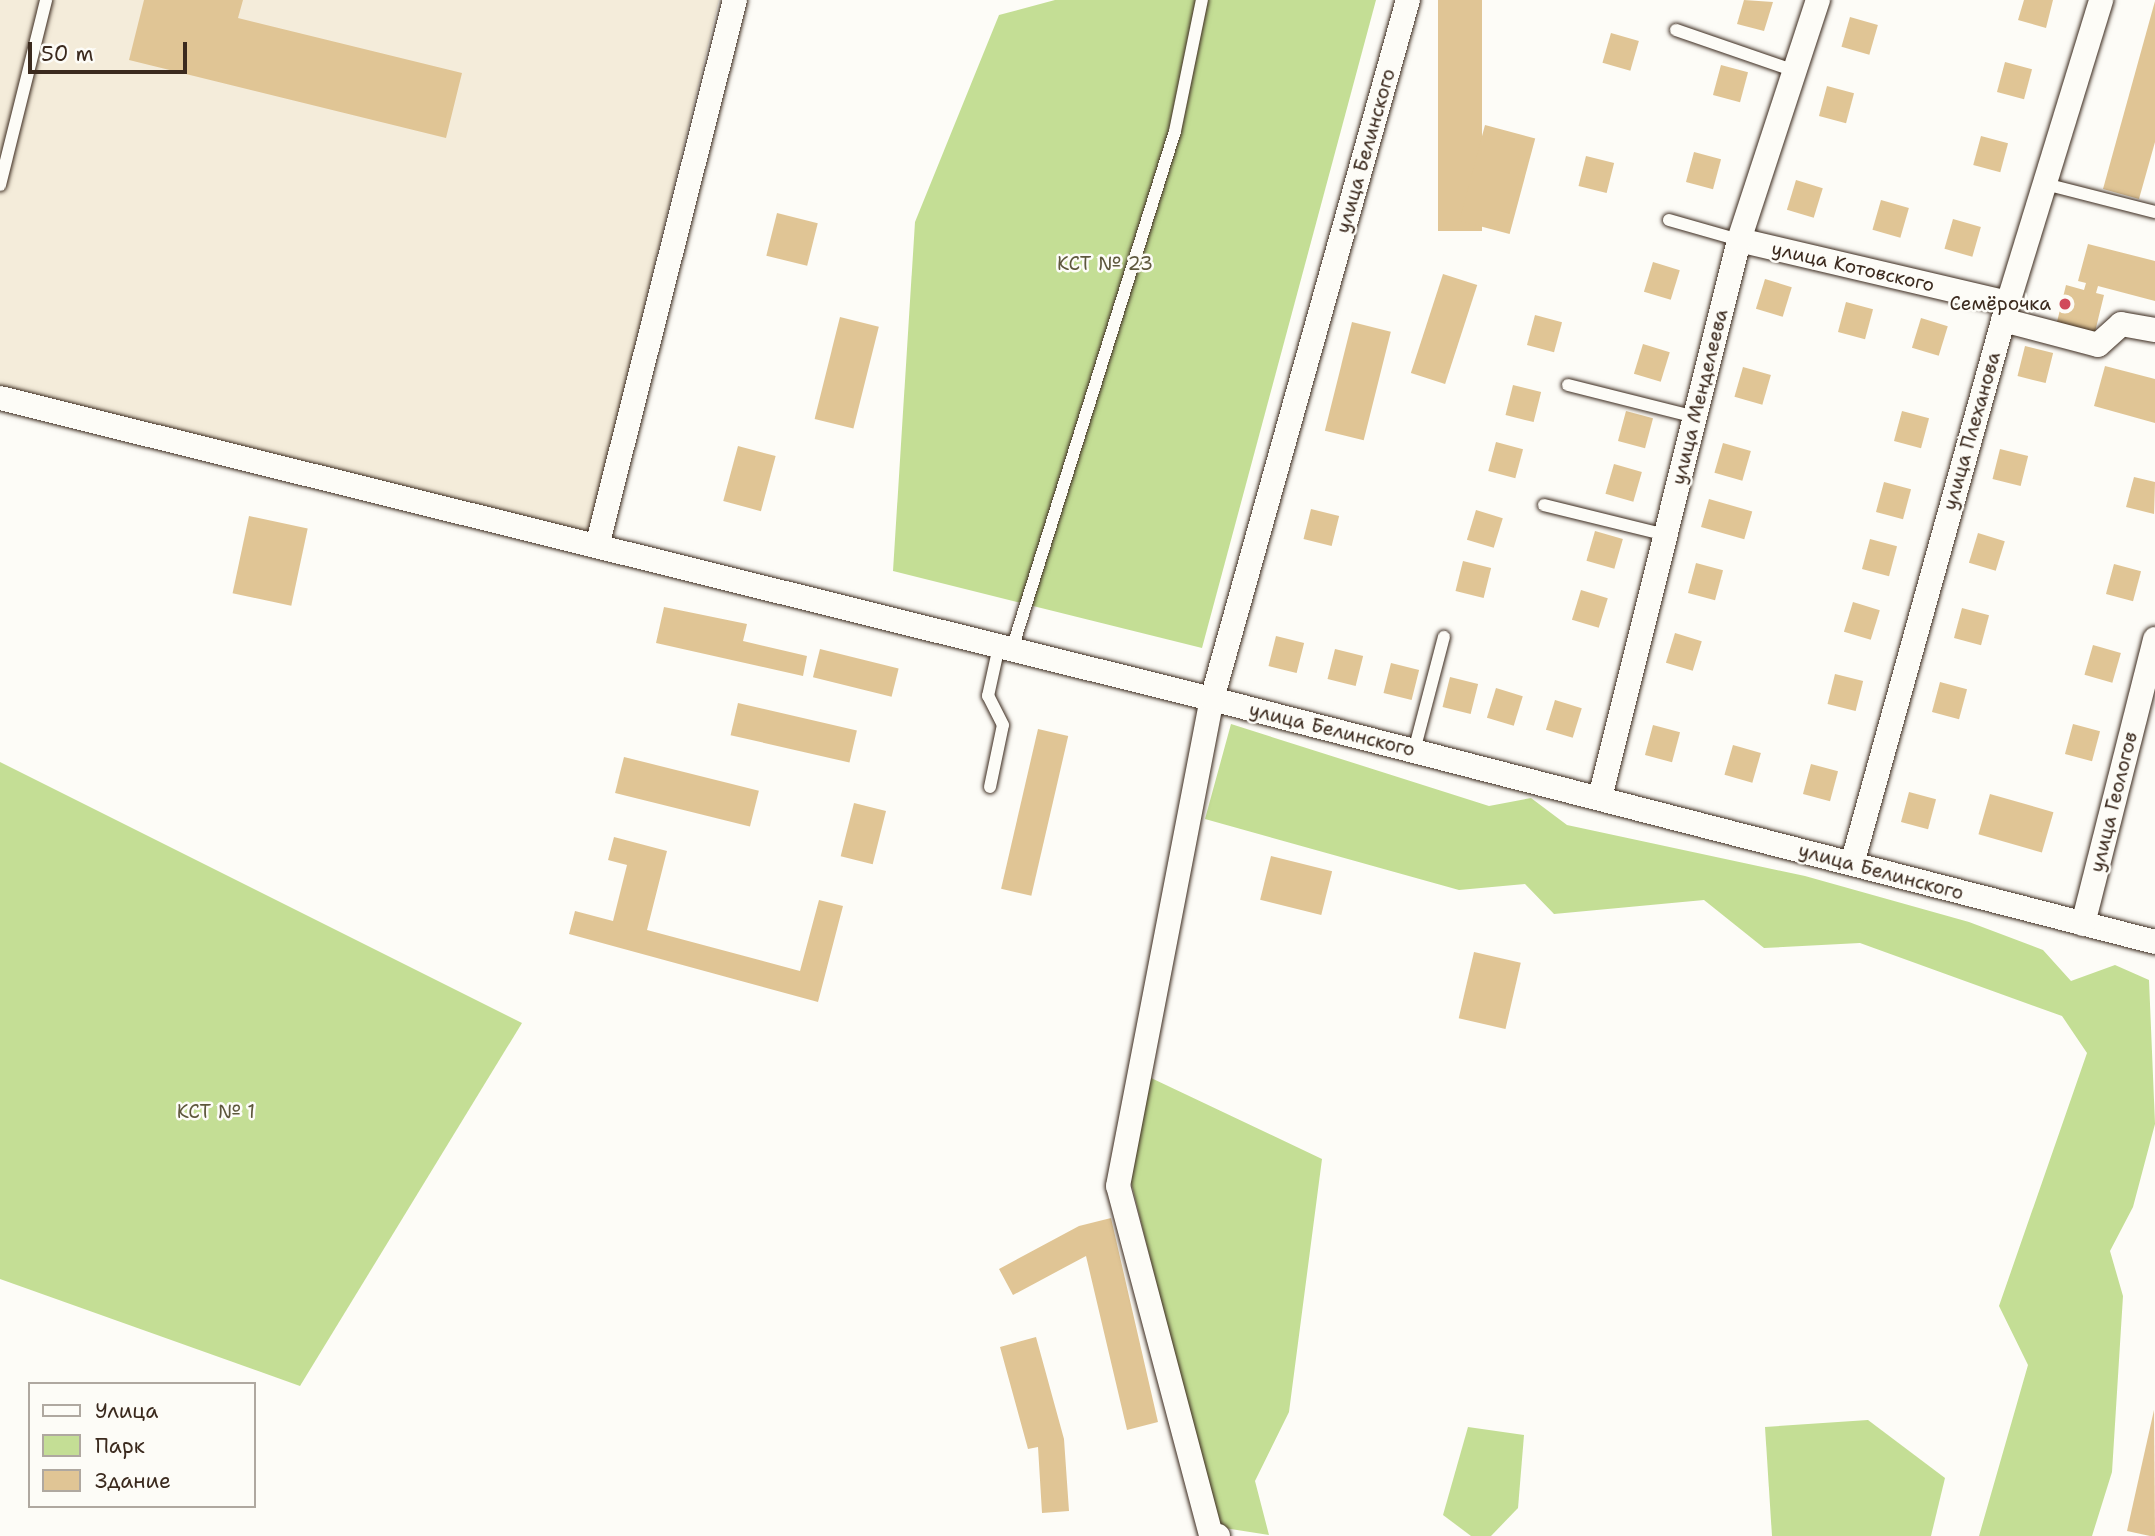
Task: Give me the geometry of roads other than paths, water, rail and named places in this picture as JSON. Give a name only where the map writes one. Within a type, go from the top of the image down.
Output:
[{"type":"street","points":[[597,546],[735,0]]},
{"type":"street","name":"улица Белинского","points":[[1408,0],[1212,699],[2155,942]]},
{"type":"street","name":"улица Менделеева","points":[[1600,798],[1739,240],[1818,0]]},
{"type":"street","name":"улица Плеханова","points":[[1852,864],[2006,312],[2101,0]]},
{"type":"street","name":"улица Котовского","points":[[1739,240],[2006,312],[2098,345],[2121,324],[2155,330]]},
{"type":"street","points":[[0,398],[1212,699],[1118,1186],[1214,1535]]},
{"type":"street","name":"улица Геологов","points":[[2083,924],[2155,639]]},
{"type":"lane","points":[[0,185],[46,0]]},
{"type":"lane","points":[[990,787],[1003,725],[988,696],[1175,131],[1202,0]]},
{"type":"lane","points":[[1676,30],[1795,71]]},
{"type":"lane","points":[[2045,184],[2155,212]]},
{"type":"lane","points":[[1669,220],[1739,240]]},
{"type":"lane","points":[[1568,385],[1695,417]]},
{"type":"lane","points":[[1544,505],[1666,535]]},
{"type":"lane","points":[[1414,751],[1444,637]]},
{"type":"place","name":"Семёрочка","points":[[2065,304]]},
{"type":"park label","name":"КСТ № 23","points":[[1105,264]]},
{"type":"park label","name":"КСТ № 1","points":[[216,1112]]}]
